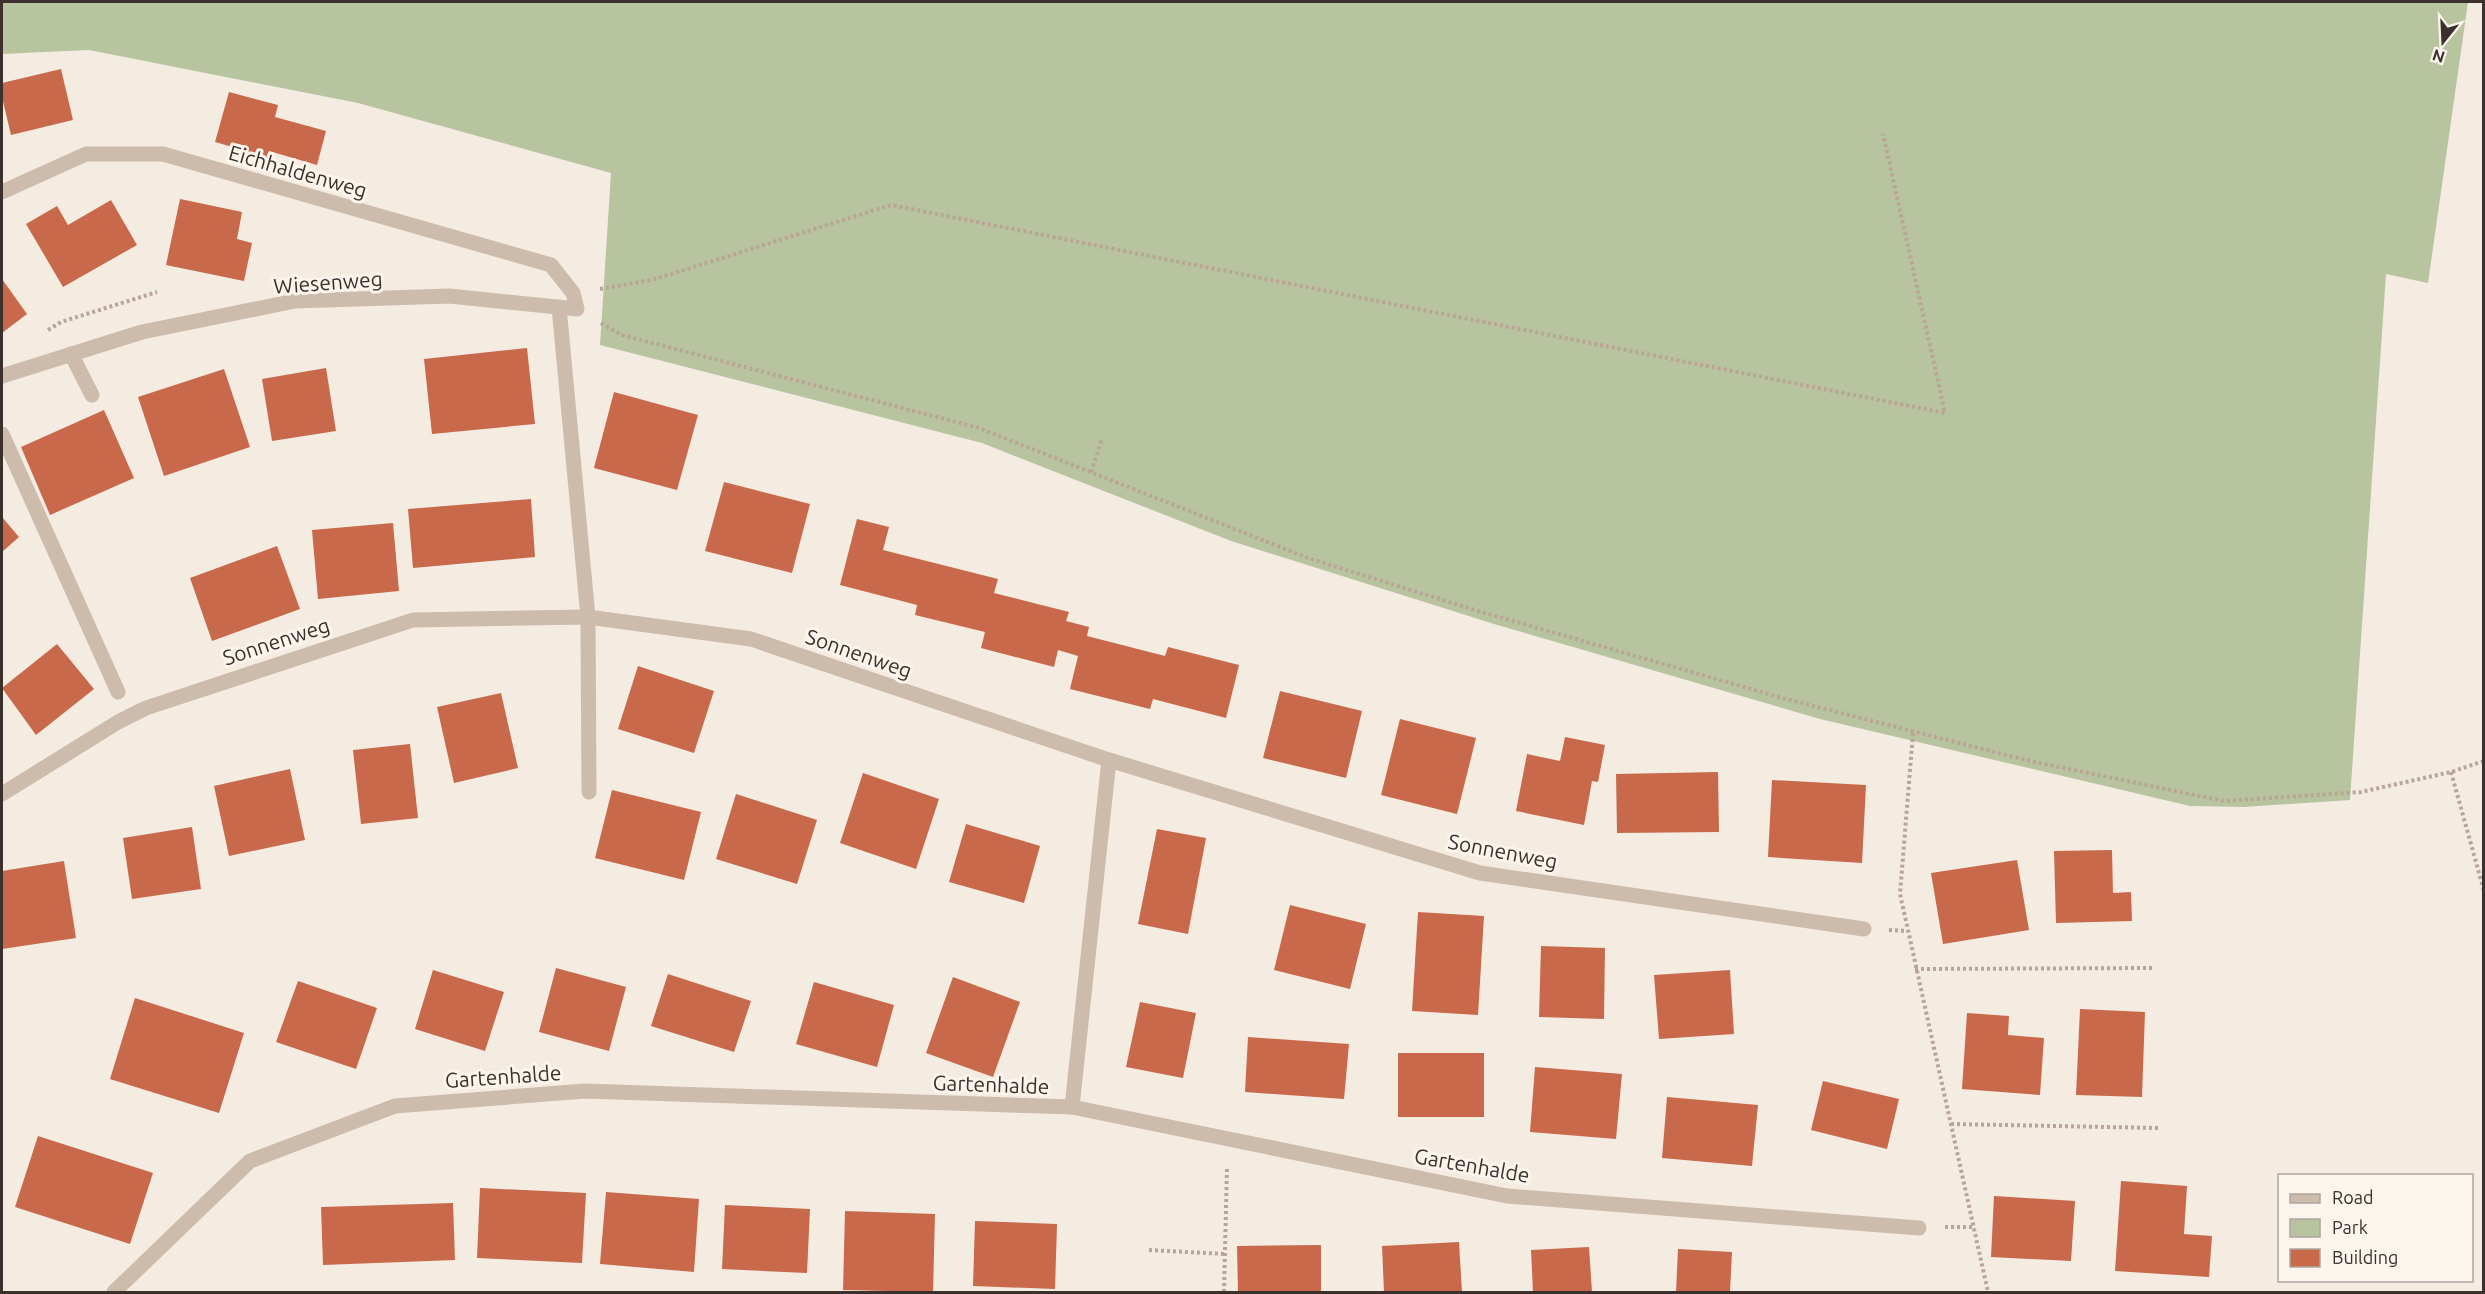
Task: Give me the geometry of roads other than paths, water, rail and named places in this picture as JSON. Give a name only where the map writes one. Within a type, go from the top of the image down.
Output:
[{"type":"street","name":"Eichhaldenweg","points":[[2,192],[86,154],[164,154],[551,265],[573,293],[577,309]]},
{"type":"street","name":"Wiesenweg","points":[[2,376],[142,333],[295,301],[448,297],[577,309]]},
{"type":"street","points":[[559,307],[588,617],[589,792]]},
{"type":"street","points":[[71,354],[92,395]]},
{"type":"street","points":[[2,434],[118,692]]},
{"type":"street","name":"Sonnenweg","points":[[2,794],[118,722],[146,708],[413,620],[588,617],[751,639],[1109,760],[1480,873],[1864,929]]},
{"type":"street","points":[[1072,1107],[1109,760]]},
{"type":"street","name":"Gartenhalde","points":[[115,1292],[250,1161],[395,1106],[585,1091],[1072,1107],[1507,1196],[1919,1228]]}]
